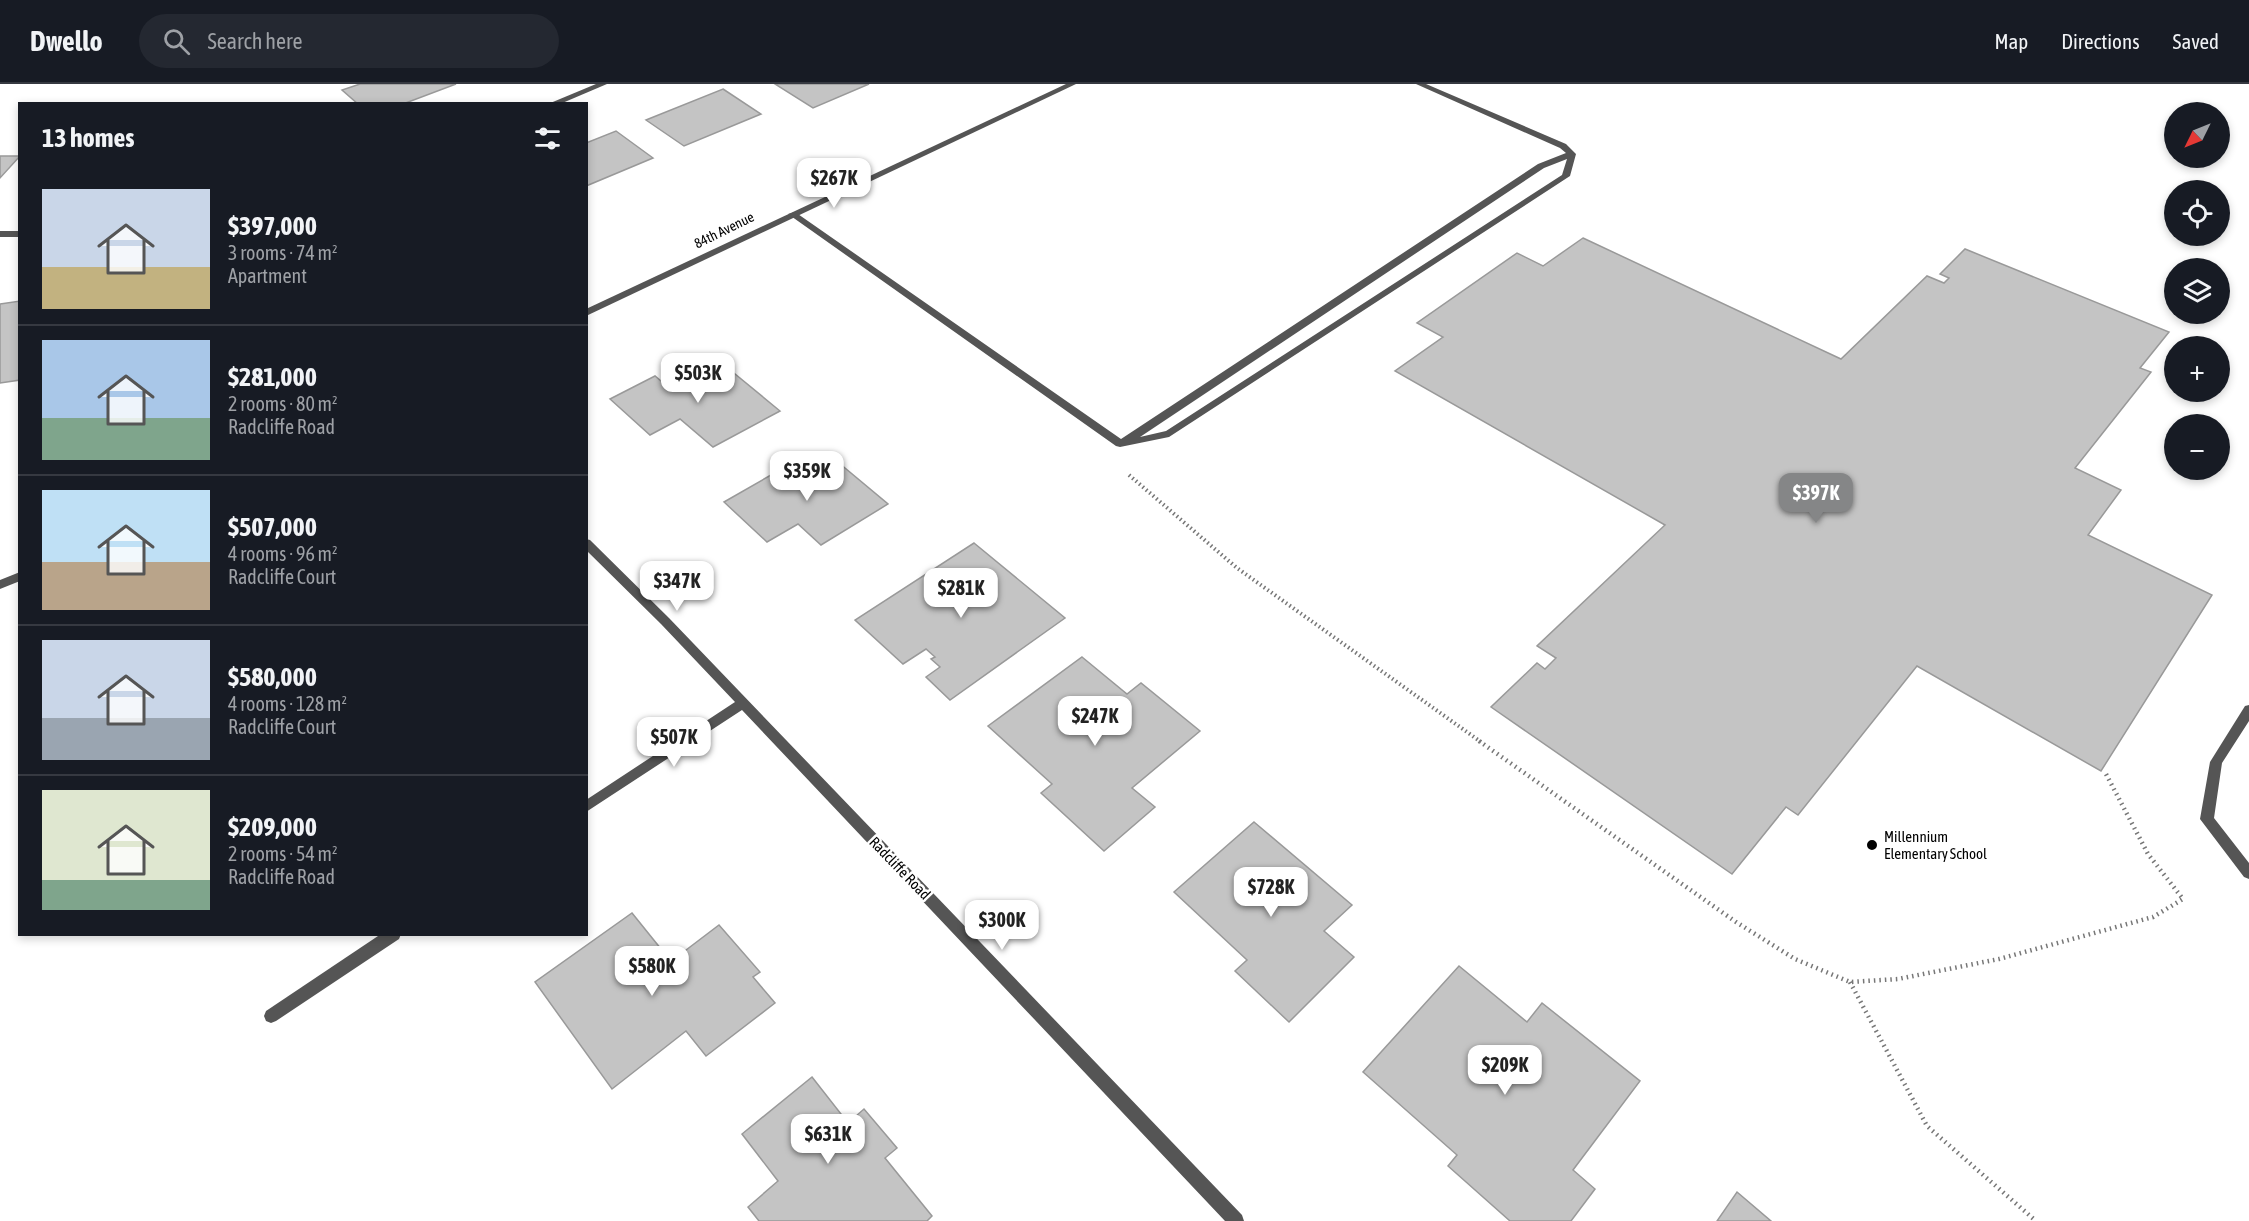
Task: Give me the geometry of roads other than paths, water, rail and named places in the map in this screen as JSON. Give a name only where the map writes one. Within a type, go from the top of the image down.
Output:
[{"type":"street","points":[[557,102],[603,84]]},
{"type":"street","name":"84th Avenue","points":[[588,312],[1072,84]]},
{"type":"street","points":[[1420,84],[1563,146],[1572,154]]},
{"type":"street","points":[[792,214],[1120,444],[1169,434],[1240,389],[1566,176],[1572,154]]},
{"type":"street","points":[[1120,444],[1541,166],[1572,154]]},
{"type":"street","points":[[0,234],[18,234]]},
{"type":"street","name":"Radcliffe Road","points":[[588,545],[743,703],[1236,1221]]},
{"type":"street","points":[[0,585],[18,577]]},
{"type":"street","points":[[588,806],[743,703]]},
{"type":"street","points":[[2249,710],[2216,762],[2206,819],[2249,873]]},
{"type":"street","points":[[272,1016],[391,936]]},
{"type":"place","name":"Millennium Elementary School","points":[[1872,845]]}]
